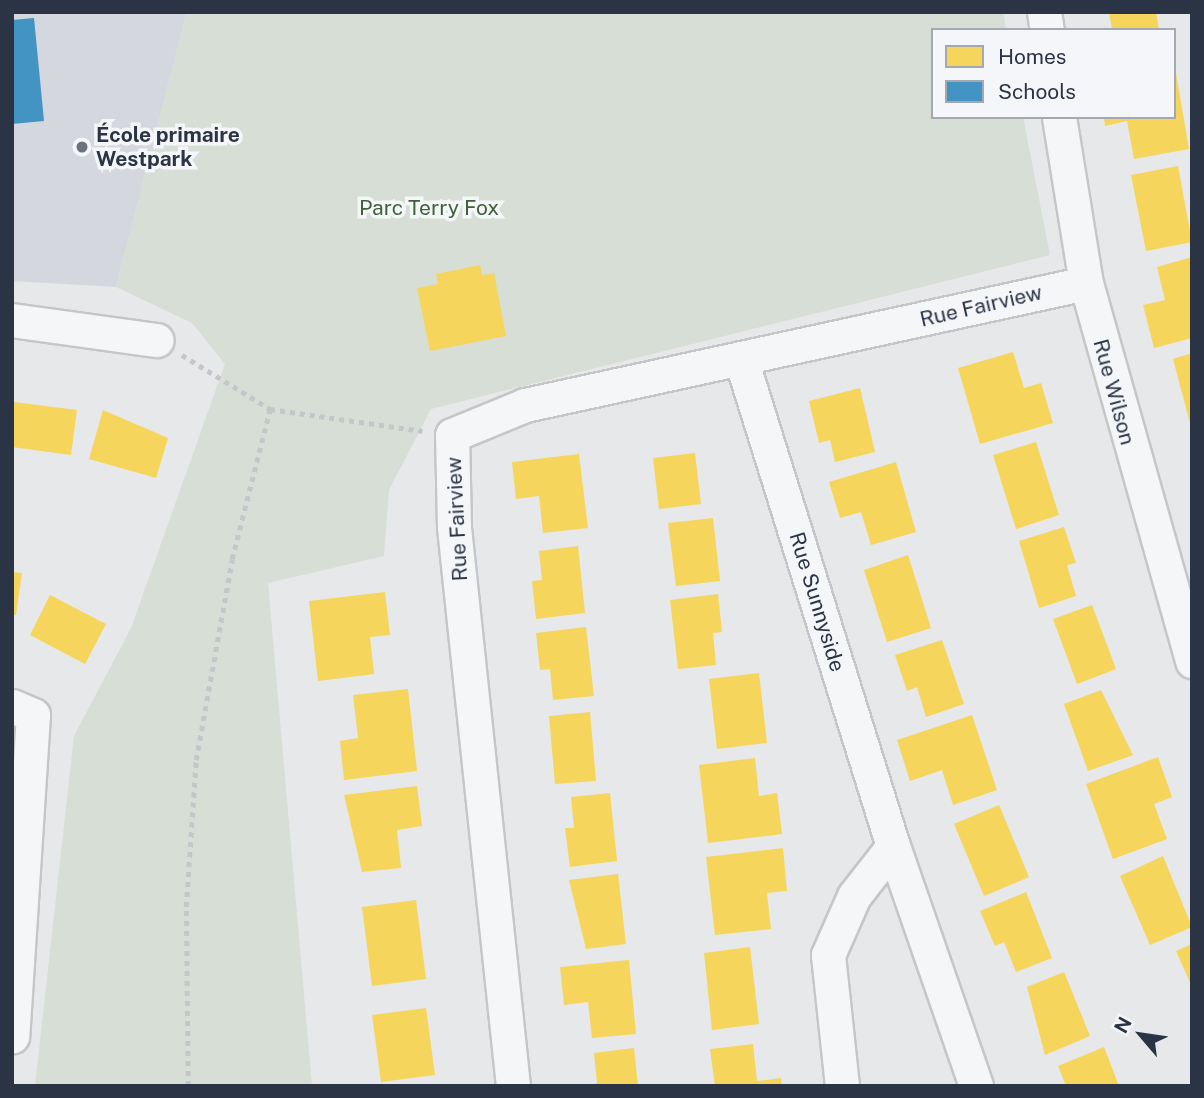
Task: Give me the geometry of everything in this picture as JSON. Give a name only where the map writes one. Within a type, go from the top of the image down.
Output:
[{"type":"street","name":"Rue Wilson","points":[[1059,119],[1086,282],[1192,661]]},
{"type":"street","name":"Rue Fairview","points":[[513,1086],[454,527],[452,435],[525,405],[1086,282]]},
{"type":"street","points":[[12,320],[157,340]]},
{"type":"street","name":"Rue Sunnyside","points":[[741,359],[893,846],[976,1086]]},
{"type":"street","points":[[12,706],[33,716],[12,1036]]},
{"type":"street","points":[[842,1086],[828,955],[854,896],[893,846]]},
{"type":"path","points":[[157,340],[270,409],[452,435]]},
{"type":"path","points":[[188,1086],[186,907],[196,760],[232,559],[270,409]]},
{"type":"shaded area","name":"École primaire Westpark","points":[[12,12],[187,12],[116,287],[12,281]]},
{"type":"green space","name":"Parc Terry Fox","points":[[187,12],[1003,12],[1006,28],[931,28],[931,119],[1023,119],[1050,255],[431,409],[389,490],[384,556],[268,583],[312,1086],[35,1086],[74,736],[131,628],[225,364],[192,323],[116,287]]},
{"type":"building: Homes","points":[[1109,12],[1156,12],[1159,28],[1112,28]]},
{"type":"building: Homes","points":[[1176,73],[1189,149],[1134,159],[1127,121],[1105,126],[1104,119],[1176,119]]},
{"type":"building: Homes","points":[[1178,166],[1192,242],[1146,251],[1131,175]]},
{"type":"building: Homes","points":[[1192,257],[1192,338],[1154,348],[1143,305],[1165,300],[1157,267]]},
{"type":"building: Homes","points":[[480,265],[482,275],[494,273],[506,336],[430,351],[417,288],[438,284],[436,274]]},
{"type":"building: Homes","points":[[1013,352],[1024,388],[1041,383],[1053,423],[980,444],[958,368]]},
{"type":"building: Homes","points":[[1192,353],[1192,427],[1191,427],[1173,359]]},
{"type":"building: Homes","points":[[860,388],[875,452],[835,462],[830,440],[819,443],[809,401]]},
{"type":"building: Homes","points":[[14,402],[77,410],[71,455],[12,447]]},
{"type":"building: Homes","points":[[103,410],[168,438],[156,478],[89,459]]},
{"type":"building: Homes","points":[[1036,442],[1059,515],[1016,529],[993,455]]},
{"type":"building: Homes","points":[[695,453],[701,504],[659,509],[653,458]]},
{"type":"building: Homes","points":[[579,454],[588,528],[543,533],[539,496],[516,499],[512,462]]},
{"type":"building: Homes","points":[[896,462],[916,532],[871,545],[861,512],[840,518],[829,482]]},
{"type":"building: Homes","points":[[713,518],[720,581],[676,586],[668,523]]},
{"type":"building: Homes","points":[[1064,527],[1076,563],[1067,565],[1076,596],[1039,608],[1019,541]]},
{"type":"building: Homes","points":[[578,546],[585,613],[536,619],[532,581],[542,580],[539,551]]},
{"type":"building: Homes","points":[[908,555],[931,628],[887,642],[864,570]]},
{"type":"building: Homes","points":[[12,572],[22,573],[16,615],[12,615]]},
{"type":"building: Homes","points":[[385,592],[390,635],[370,637],[374,674],[318,681],[309,601]]},
{"type":"building: Homes","points":[[718,594],[722,632],[713,633],[716,665],[678,669],[670,600]]},
{"type":"building: Homes","points":[[50,595],[106,624],[85,664],[30,635]]},
{"type":"building: Homes","points":[[1092,605],[1116,669],[1077,684],[1053,619]]},
{"type":"building: Homes","points":[[586,627],[594,696],[553,700],[550,669],[540,670],[536,633]]},
{"type":"building: Homes","points":[[942,640],[964,704],[926,717],[917,687],[907,691],[895,655]]},
{"type":"building: Homes","points":[[759,673],[767,743],[717,749],[709,679]]},
{"type":"building: Homes","points":[[408,689],[417,771],[344,780],[340,741],[358,738],[353,695]]},
{"type":"building: Homes","points":[[1101,690],[1133,755],[1088,771],[1064,704]]},
{"type":"building: Homes","points":[[590,712],[596,781],[555,784],[549,716]]},
{"type":"building: Homes","points":[[972,715],[997,790],[953,805],[942,770],[910,781],[897,740]]},
{"type":"building: Homes","points":[[1158,757],[1172,797],[1154,804],[1167,839],[1113,859],[1086,784]]},
{"type":"building: Homes","points":[[755,758],[759,796],[777,793],[782,834],[708,843],[699,765]]},
{"type":"building: Homes","points":[[417,786],[422,826],[397,830],[401,868],[362,872],[344,795]]},
{"type":"building: Homes","points":[[610,793],[617,861],[570,867],[565,828],[574,828],[571,797]]},
{"type":"building: Homes","points":[[999,805],[1029,877],[984,896],[954,824]]},
{"type":"building: Homes","points":[[783,848],[787,891],[767,893],[771,929],[715,935],[706,857]]},
{"type":"building: Homes","points":[[1163,856],[1192,927],[1150,945],[1120,876]]},
{"type":"building: Homes","points":[[618,874],[626,944],[586,949],[569,880]]},
{"type":"building: Homes","points":[[1026,892],[1052,958],[1016,972],[1004,942],[995,946],[980,911]]},
{"type":"building: Homes","points":[[416,900],[426,979],[372,986],[362,907]]},
{"type":"building: Homes","points":[[1192,944],[1192,987],[1176,951]]},
{"type":"building: Homes","points":[[750,947],[759,1024],[712,1030],[704,953]]},
{"type":"building: Homes","points":[[629,960],[636,1034],[592,1038],[588,1002],[564,1005],[560,967]]},
{"type":"building: Homes","points":[[1064,972],[1090,1036],[1045,1055],[1027,987]]},
{"type":"building: Homes","points":[[426,1008],[435,1075],[381,1082],[372,1015]]},
{"type":"building: Homes","points":[[753,1044],[757,1081],[781,1078],[782,1086],[715,1086],[710,1049]]},
{"type":"building: Homes","points":[[1104,1047],[1119,1086],[1066,1086],[1058,1066]]},
{"type":"building: Homes","points":[[634,1048],[638,1086],[586,1086],[597,1083],[594,1053]]},
{"type":"building: Schools","points":[[34,18],[44,121],[12,124],[12,20]]},
{"type":"place","name":"École primaire Westpark","points":[[82,147]]}]
